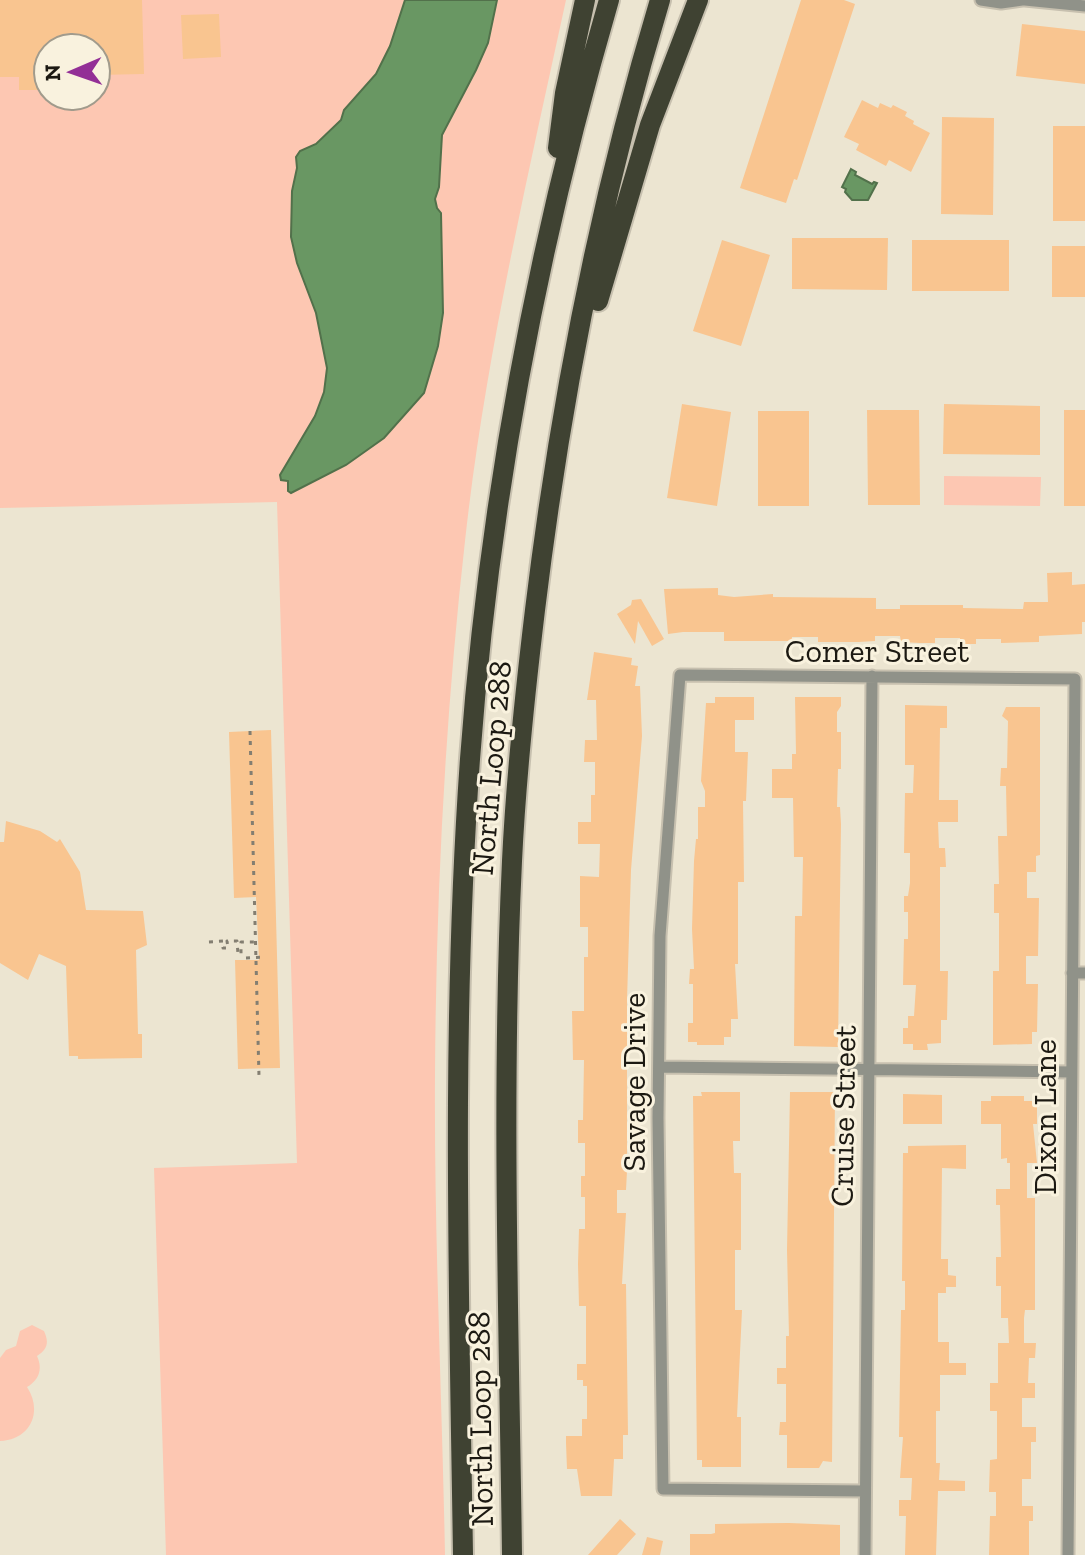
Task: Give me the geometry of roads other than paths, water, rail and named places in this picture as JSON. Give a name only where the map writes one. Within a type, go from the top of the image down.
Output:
[{"type":"highway","points":[[544,255],[565,93],[585,0]]},
{"type":"highway","name":"North Loop 288","points":[[463,1555],[456,1072],[470,758],[487,591],[511,422],[571,138],[609,0]]},
{"type":"highway","name":"North Loop 288","points":[[512,1555],[506,1050],[512,857],[528,671],[562,427],[605,210],[660,0]]},
{"type":"highway","points":[[562,427],[650,125],[698,0]]},
{"type":"street","points":[[981,0],[1001,3],[1023,0],[1085,6]]},
{"type":"street","name":"Comer Street","points":[[680,675],[1075,679]]},
{"type":"street","name":"Savage Drive","points":[[680,675],[660,936],[663,1489],[865,1491]]},
{"type":"street","name":"Cruise Street","points":[[865,1555],[872,676]]},
{"type":"street","name":"Dixon Lane","points":[[1068,1555],[1071,1072],[1079,973],[1075,679]]},
{"type":"street","points":[[659,1067],[1071,1072]]}]
